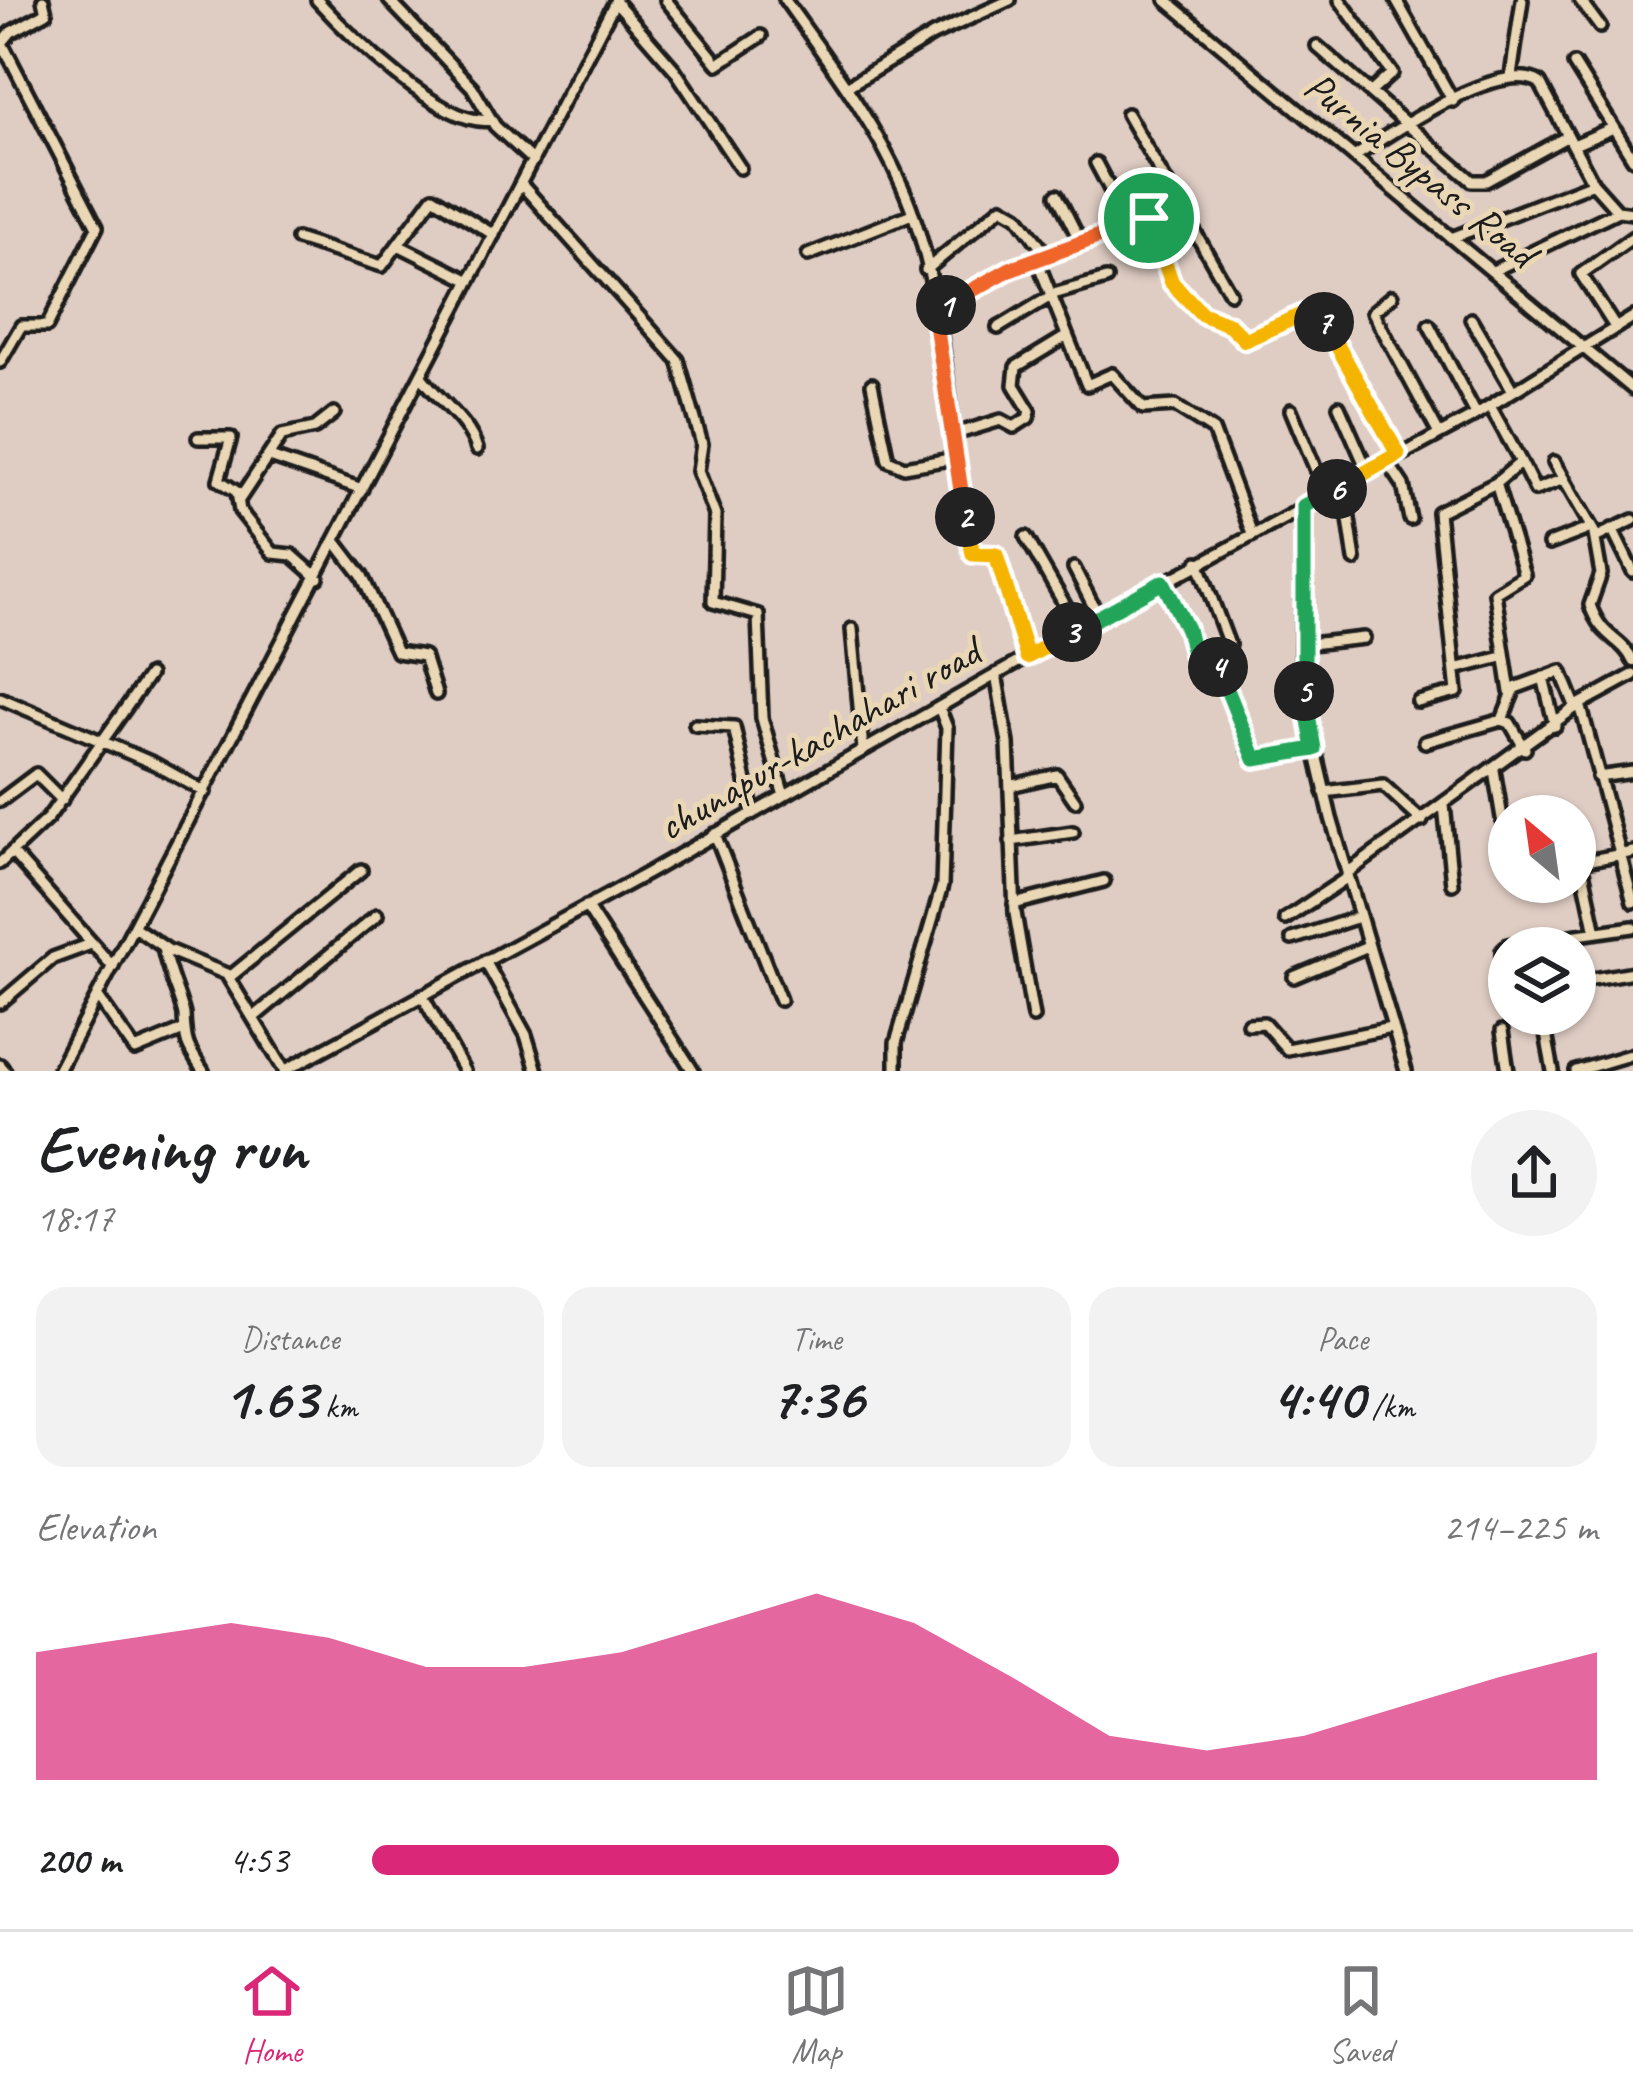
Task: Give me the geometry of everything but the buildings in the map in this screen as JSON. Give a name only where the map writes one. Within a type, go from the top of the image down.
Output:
[{"type":"street","points":[[0,362],[21,326],[47,326],[98,226],[4,48],[6,35],[46,13],[43,0]]},
{"type":"street","points":[[317,0],[435,101],[466,119],[490,120]]},
{"type":"street","points":[[389,0],[472,88],[490,120],[533,160]]},
{"type":"street","points":[[666,0],[718,64],[761,36]]},
{"type":"street","points":[[785,0],[848,86],[912,214],[934,311],[971,552],[996,555],[1027,657]]},
{"type":"street","points":[[848,86],[933,35],[1010,0]]},
{"type":"street","name":"Purnia Bypass Road","points":[[1166,0],[1633,388]]},
{"type":"street","points":[[1340,0],[1392,73],[1370,92]]},
{"type":"street","points":[[1396,0],[1453,100]]},
{"type":"street","points":[[1511,76],[1522,0]]},
{"type":"street","points":[[1580,0],[1600,28]]},
{"type":"street","points":[[58,1071],[616,1],[675,70],[740,168]]},
{"type":"street","points":[[1317,46],[1463,176],[1479,183],[1571,140],[1613,128]]},
{"type":"street","points":[[1574,64],[1633,159]]},
{"type":"street","points":[[1354,157],[1406,124],[1511,76],[1540,83],[1593,183],[1618,211]]},
{"type":"street","points":[[1127,114],[1184,205],[1230,293]]},
{"type":"street","points":[[1096,163],[1129,225]]},
{"type":"street","points":[[1454,237],[1593,183]]},
{"type":"street","points":[[521,184],[678,360],[702,444],[697,470],[716,523],[712,602],[758,615],[762,718],[784,796]]},
{"type":"street","points":[[1057,195],[1081,243]]},
{"type":"street","points":[[297,239],[382,266],[402,247],[430,197],[494,235]]},
{"type":"street","points":[[934,311],[1042,258],[1184,205]]},
{"type":"street","points":[[926,270],[1002,207],[1018,216],[1042,258],[1051,296],[1088,387],[1112,374],[1143,408],[1174,406],[1213,430],[1252,534]]},
{"type":"street","points":[[1495,270],[1618,211],[1633,213]]},
{"type":"street","points":[[808,255],[912,214]]},
{"type":"street","points":[[1149,218],[1172,283],[1202,314],[1230,325],[1245,340],[1316,310],[1398,454]]},
{"type":"street","points":[[1616,327],[1581,274],[1633,236]]},
{"type":"street","points":[[402,247],[470,281]]},
{"type":"street","points":[[998,328],[1051,296],[1106,280]]},
{"type":"street","points":[[1392,296],[1372,312],[1439,434]]},
{"type":"street","name":"chunapur-kachahari road","points":[[285,1071],[1078,628],[1476,414],[1633,317]]},
{"type":"street","points":[[1471,320],[1513,391]]},
{"type":"street","points":[[1429,325],[1476,414]]},
{"type":"street","points":[[952,435],[1001,420],[1014,427],[1028,418],[1030,411],[1013,385],[1016,367],[1067,336]]},
{"type":"street","points":[[421,376],[445,409],[470,429],[477,449]]},
{"type":"street","points":[[872,384],[885,458],[904,467],[956,458]]},
{"type":"street","points":[[1340,406],[1368,472]]},
{"type":"street","points":[[1490,406],[1535,490],[1564,479]]},
{"type":"street","points":[[1291,410],[1326,494]]},
{"type":"street","points":[[238,500],[284,433],[315,428],[334,412]]},
{"type":"street","points":[[198,438],[232,440],[217,476],[237,492],[240,511],[273,554],[292,554],[318,578]]},
{"type":"street","points":[[270,457],[362,489]]},
{"type":"street","points":[[1387,461],[1403,485],[1410,519]]},
{"type":"street","points":[[1418,702],[1457,692],[1438,512],[1496,483],[1521,462]]},
{"type":"street","points":[[1554,462],[1593,531],[1601,536],[1633,520]]},
{"type":"street","points":[[1496,483],[1524,575],[1495,593],[1510,692],[1502,720]]},
{"type":"street","points":[[1344,485],[1355,560]]},
{"type":"street","points":[[1304,506],[1301,645],[1314,749],[1406,1071]]},
{"type":"street","points":[[1612,530],[1633,572]]},
{"type":"street","points":[[1549,544],[1593,531]]},
{"type":"street","points":[[1593,531],[1601,574],[1590,605],[1600,632],[1627,650],[1633,661]]},
{"type":"street","points":[[1026,537],[1078,628]]},
{"type":"street","points":[[336,542],[362,576],[397,652],[424,656],[436,694]]},
{"type":"street","points":[[1198,562],[1229,645]]},
{"type":"street","points":[[1074,568],[1099,617]]},
{"type":"street","points":[[1163,582],[1187,629],[1197,670],[1222,670],[1251,757],[1314,749]]},
{"type":"street","points":[[853,629],[863,750]]},
{"type":"street","points":[[1301,645],[1364,638]]},
{"type":"street","points":[[1455,669],[1502,657]]},
{"type":"street","points":[[1510,692],[1565,671],[1627,852],[1633,902]]},
{"type":"street","points":[[996,674],[1010,786],[1014,904],[1034,1017]]},
{"type":"street","points":[[0,863],[62,800],[149,675]]},
{"type":"street","points":[[1285,919],[1578,706],[1633,675]]},
{"type":"street","points":[[1543,677],[1555,726]]},
{"type":"street","points":[[0,698],[205,792]]},
{"type":"street","points":[[896,1071],[896,1043],[942,886],[947,728],[939,706]]},
{"type":"street","points":[[1425,742],[1502,720],[1510,723],[1525,748]]},
{"type":"street","points":[[694,725],[734,727],[753,813]]},
{"type":"street","points":[[1494,770],[1498,795]]},
{"type":"street","points":[[1598,778],[1633,772]]},
{"type":"street","points":[[0,802],[36,774],[62,800]]},
{"type":"street","points":[[1010,786],[1057,775],[1076,801]]},
{"type":"street","points":[[1324,792],[1383,785],[1422,821]]},
{"type":"street","points":[[1444,805],[1452,884]]},
{"type":"street","points":[[1011,842],[1073,832]]},
{"type":"street","points":[[715,834],[780,1000]]},
{"type":"street","points":[[12,852],[112,967]]},
{"type":"street","points":[[1596,859],[1627,852]]},
{"type":"street","points":[[228,976],[361,870]]},
{"type":"street","points":[[1014,904],[1104,881]]},
{"type":"street","points":[[586,906],[693,1071]]},
{"type":"street","points":[[253,1018],[377,915]]},
{"type":"street","points":[[1292,939],[1359,917]]},
{"type":"street","points":[[134,927],[163,947],[228,976],[285,1071]]},
{"type":"street","points":[[1596,932],[1633,927]]},
{"type":"street","points":[[0,1003],[53,958],[91,944]]},
{"type":"street","points":[[1294,977],[1368,946]]},
{"type":"street","points":[[163,947],[172,993],[183,1011],[181,1031],[203,1071]]},
{"type":"street","points":[[485,961],[520,1024],[537,1071]]},
{"type":"street","points":[[1596,978],[1633,972]]},
{"type":"street","points":[[422,995],[464,1071]]},
{"type":"street","points":[[97,996],[135,1050],[181,1031]]},
{"type":"street","points":[[1248,1024],[1264,1023],[1287,1049],[1391,1028]]},
{"type":"street","points":[[1503,1035],[1508,1071]]},
{"type":"street","points":[[1546,1035],[1553,1071]]},
{"type":"street","points":[[1576,1071],[1633,1054]]},
{"type":"route","points":[[1149,218],[1172,283],[1189,295],[1202,314],[1230,325],[1245,340],[1316,310],[1398,454],[1304,506],[1300,652],[1314,749],[1251,757],[1222,670],[1197,670],[1187,629],[1163,582],[1027,657],[996,555],[971,552],[934,311],[1010,269],[1149,218]]}]
